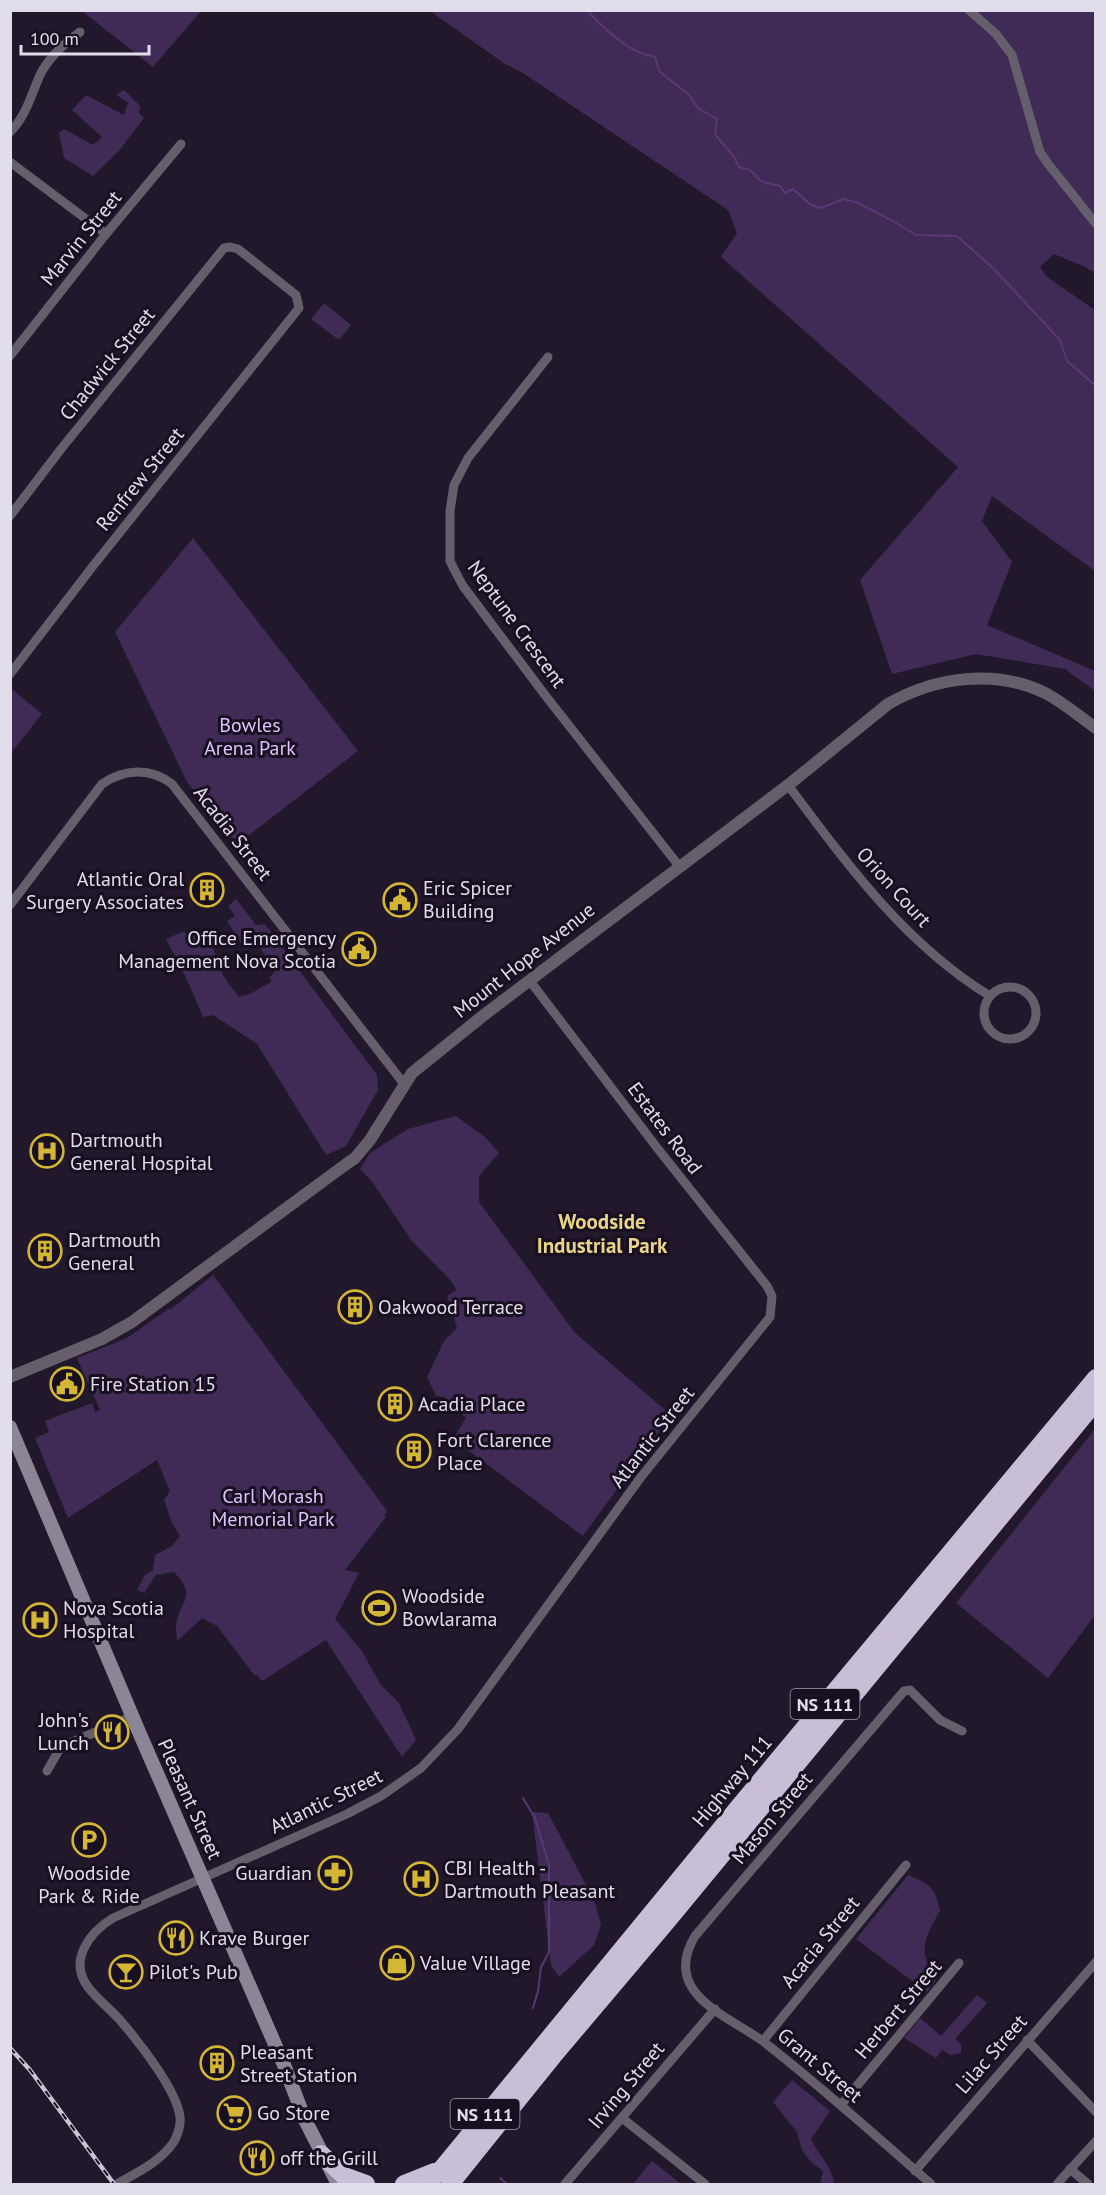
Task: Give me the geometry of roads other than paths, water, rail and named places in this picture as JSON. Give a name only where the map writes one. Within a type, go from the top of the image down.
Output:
[{"type":"highway","points":[[1018,1472],[1026,1454],[1049,1429],[1095,1364]]},
{"type":"highway","name":"Highway 111","points":[[446,2177],[1095,1378]]},
{"type":"highway","name":"Highway 111","points":[[426,2184],[446,2177],[553,2056],[668,1920],[1095,1401]]},
{"type":"highway","points":[[964,1561],[1095,1412]]},
{"type":"highway","points":[[321,2154],[344,2176],[366,2184]]},
{"type":"highway","points":[[404,2184],[446,2177]]},
{"type":"main road","name":"Pleasant Street","points":[[10,1427],[321,2154],[338,2184]]},
{"type":"street","points":[[969,10],[996,34],[1010,52],[1040,152],[1095,224]]},
{"type":"street","points":[[10,132],[24,115],[42,71],[67,41],[80,32]]},
{"type":"street","name":"Marvin Street","points":[[10,356],[106,234],[181,144]]},
{"type":"street","points":[[10,162],[106,234]]},
{"type":"street","name":"Chadwick Street","points":[[10,516],[61,449],[224,248],[238,249],[296,295],[299,308]]},
{"type":"street","name":"Renfrew Street","points":[[10,674],[299,308]]},
{"type":"street","name":"Neptune Crescent","points":[[548,357],[459,472],[454,485],[450,511],[450,561],[463,586],[679,866]]},
{"type":"street","name":"Mount Hope Avenue","points":[[10,1377],[102,1339],[132,1322],[355,1158],[370,1140],[412,1073],[679,866],[788,785],[888,704],[905,694],[929,685],[952,680],[992,679],[1046,694],[1095,727]]},
{"type":"street","name":"Acadia Street","points":[[10,905],[102,784],[117,776],[134,772],[146,772],[162,777],[172,784],[404,1084]]},
{"type":"street","name":"Orion Court","points":[[788,785],[856,874],[914,939],[963,979],[990,996]]},
{"type":"street","name":"Estates Road","points":[[530,981],[680,1177],[767,1286],[772,1296]]},
{"type":"street","points":[[1014,986],[1025,991],[1033,999],[1036,1008],[1036,1017],[1032,1027],[1016,1039],[996,1036],[989,1030],[984,1020],[985,1002],[990,996],[995,990],[1004,987],[1014,986]]},
{"type":"street","name":"Atlantic Street","points":[[117,2184],[161,2156],[173,2143],[181,2119],[177,2104],[151,2061],[122,2022],[87,1986],[82,1974],[83,1951],[86,1942],[98,1928],[113,1918],[346,1814],[381,1796],[421,1768],[469,1714],[641,1477],[767,1322],[772,1310],[772,1296]]},
{"type":"street","name":"Mason Street","points":[[687,1976],[686,1955],[695,1936],[904,1691],[910,1690],[940,1720],[962,1731]]},
{"type":"street","points":[[47,1771],[63,1746],[133,1716]]},
{"type":"street","name":"Acacia Street","points":[[763,2042],[906,1865]]},
{"type":"street","name":"Lilac Street","points":[[915,2171],[1095,1962]]},
{"type":"street","name":"Herbert Street","points":[[841,2105],[959,1964]]},
{"type":"street","name":"Grant Street","points":[[687,1976],[694,1991],[715,2009],[763,2042],[841,2105],[931,2184]]},
{"type":"street","name":"Irving Street","points":[[565,2184],[715,2009]]},
{"type":"street","points":[[1027,2040],[1095,2112]]},
{"type":"street","points":[[622,2118],[705,2184]]},
{"type":"street","points":[[1057,2184],[1095,2141]]},
{"type":"street","points":[[1070,2169],[1088,2184]]},
{"type":"waterway","points":[[587,10],[609,32],[627,45],[645,55],[655,57],[659,71],[689,95],[698,108],[717,119],[715,134],[734,157],[739,167],[750,170],[762,182],[780,186],[785,193],[793,189],[811,205],[821,208],[844,199],[858,203],[916,235],[957,236],[994,269],[1060,340],[1067,361],[1096,386]]},
{"type":"waterway","points":[[523,1798],[535,1818],[549,1865],[549,1952],[541,1967],[533,2008]]},
{"type":"waterway","points":[[500,2178],[507,2184]]},
{"type":"railway","points":[[10,2048],[30,2070],[114,2184]]},
{"type":"place","name":"Atlantic Oral Surgery Associates","points":[[207,890]]},
{"type":"place","name":"Eric Spicer Building","points":[[400,900]]},
{"type":"place","name":"Office Emergency Management Nova Scotia","points":[[359,949]]},
{"type":"place","name":"Dartmouth General Hospital","points":[[47,1151]]},
{"type":"place","name":"Dartmouth General","points":[[45,1251]]},
{"type":"place","name":"Oakwood Terrace","points":[[355,1307]]},
{"type":"place","name":"Fire Station 15","points":[[67,1384]]},
{"type":"place","name":"Acadia Place","points":[[395,1404]]},
{"type":"place","name":"Fort Clarence Place","points":[[414,1451]]},
{"type":"place","name":"Woodside Bowlarama","points":[[379,1608]]},
{"type":"place","name":"Nova Scotia Hospital","points":[[40,1620]]},
{"type":"place","name":"John's Lunch","points":[[112,1732]]},
{"type":"place","name":"Woodside Park & Ride","points":[[89,1840]]},
{"type":"place","name":"Guardian","points":[[335,1873]]},
{"type":"place","name":"CBI Health - Dartmouth Pleasant","points":[[421,1879]]},
{"type":"place","name":"Krave Burger","points":[[176,1938]]},
{"type":"place","name":"Value Village","points":[[397,1963]]},
{"type":"place","name":"Pilot's Pub","points":[[126,1972]]},
{"type":"place","name":"Pleasant Street Station","points":[[217,2063]]},
{"type":"place","name":"Go Store","points":[[234,2113]]},
{"type":"place","name":"off the Grill","points":[[257,2158]]},
{"type":"district","name":"Woodside Industrial Park","points":[[602,1233]]},
{"type":"park label","name":"Bowles Arena Park","points":[[250,736]]},
{"type":"park label","name":"Carl Morash Memorial Park","points":[[273,1508]]}]
